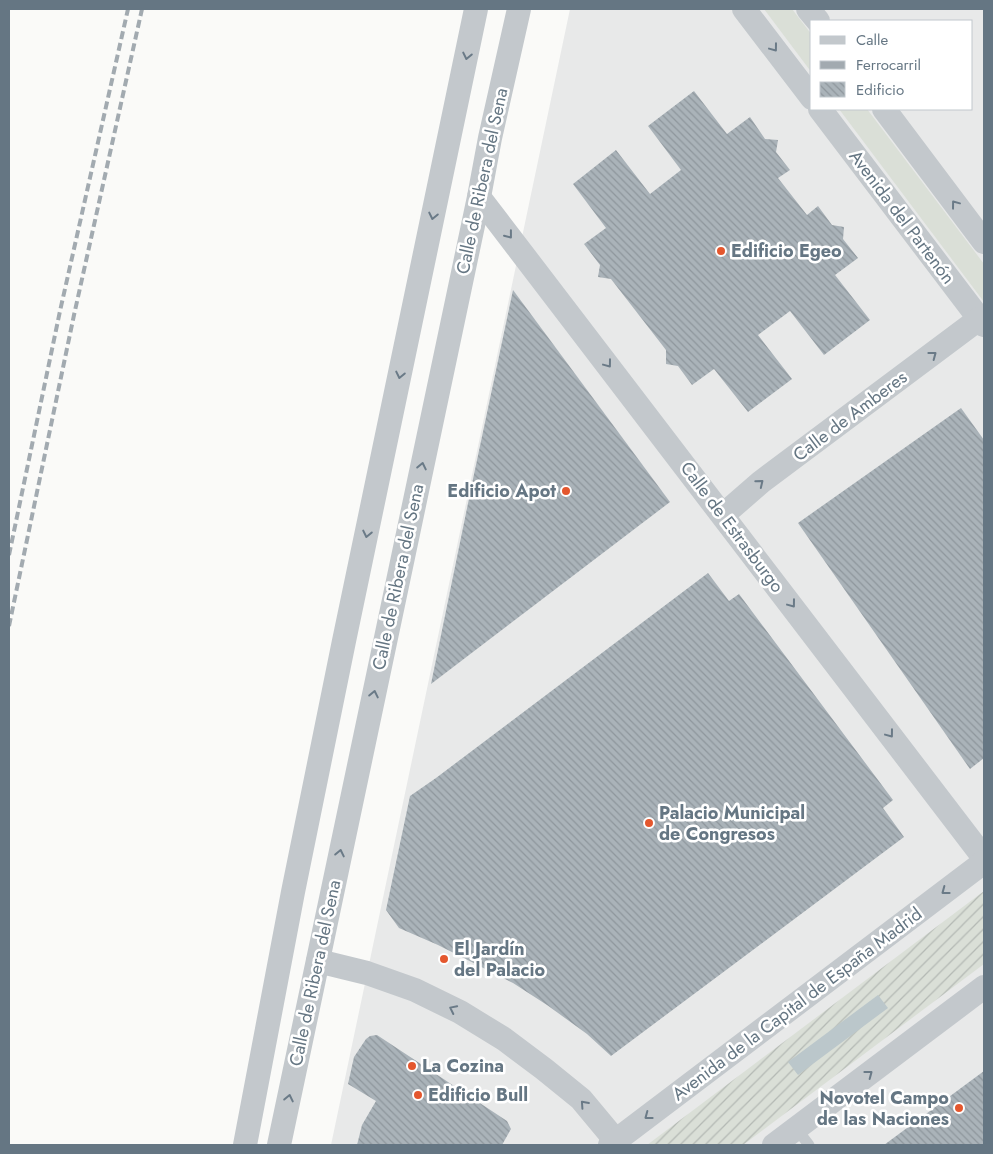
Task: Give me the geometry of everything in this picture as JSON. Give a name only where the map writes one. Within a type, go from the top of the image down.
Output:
[{"type":"street","name":"Calle de Ribera del Sena","points":[[245,1145],[342,651],[476,9]]},
{"type":"street","name":"Calle de Ribera del Sena","points":[[278,1145],[490,138],[519,9]]},
{"type":"street","points":[[744,9],[810,95]]},
{"type":"street","points":[[808,9],[817,20]]},
{"type":"street","name":"Avenida del Partenón","points":[[821,110],[982,322]]},
{"type":"street","points":[[885,110],[984,242]]},
{"type":"street","name":"Calle de Estrasburgo","points":[[479,197],[984,858]]},
{"type":"street","name":"Calle de Amberes","points":[[723,515],[761,482],[982,322]]},
{"type":"street","name":"Avenida de la Capital de España Madrid","points":[[613,1143],[984,862]]},
{"type":"street","points":[[318,960],[367,973],[415,990],[460,1012],[504,1039],[581,1099],[613,1143]]},
{"type":"street","points":[[774,1145],[803,1137],[984,987]]},
{"type":"shaded area","points":[[570,9],[984,9],[984,1145],[331,1145]]},
{"type":"shaded area","points":[[764,9],[792,9],[810,32],[810,70]]},
{"type":"shaded area","points":[[840,110],[868,110],[984,264],[984,302]]},
{"type":"shaded area","points":[[984,891],[984,964],[743,1145],[647,1145]]},
{"type":"shaded area","points":[[878,995],[888,1008],[798,1075],[788,1062]]},
{"type":"building","name":"Edificio Egeo","points":[[694,91],[727,134],[750,117],[765,139],[778,140],[776,152],[790,170],[778,178],[807,215],[818,206],[832,225],[844,227],[843,239],[858,258],[835,275],[870,320],[824,355],[790,311],[758,335],[792,379],[748,412],[714,369],[692,385],[678,366],[666,364],[666,350],[611,279],[598,277],[600,265],[584,244],[606,228],[573,184],[616,150],[650,194],[681,170],[648,126]]},
{"type":"building","name":"Edificio Apot","points":[[513,290],[670,502],[431,684],[473,479]]},
{"type":"building","points":[[961,408],[984,440],[984,758],[970,769],[798,523]]},
{"type":"building","name":"Palacio Municipal de Congresos","points":[[708,573],[729,601],[739,594],[893,800],[883,808],[904,837],[611,1056],[587,1034],[513,983],[438,945],[399,928],[386,910],[410,796]]},
{"type":"building","name":"Edificio Bull","points":[[377,1035],[507,1121],[511,1129],[502,1145],[357,1145],[362,1125],[376,1101],[348,1084],[354,1057],[366,1039]]},
{"type":"building","name":"Novotel Campo de las Naciones","points":[[984,1071],[984,1145],[884,1145]]},
{"type":"railway","points":[[9,555],[60,311],[128,9]]},
{"type":"railway","points":[[9,626],[74,315],[142,9]]},
{"type":"place","name":"Edificio Egeo","points":[[721,251]]},
{"type":"place","name":"Edificio Apot","points":[[566,491]]},
{"type":"place","name":"Palacio Municipal de Congresos","points":[[649,823]]},
{"type":"place","name":"El Jardín del Palacio","points":[[444,959]]},
{"type":"place","name":"La Cozina","points":[[412,1066]]},
{"type":"place","name":"Edificio Bull","points":[[418,1095]]},
{"type":"place","name":"Novotel Campo de las Naciones","points":[[959,1108]]}]
